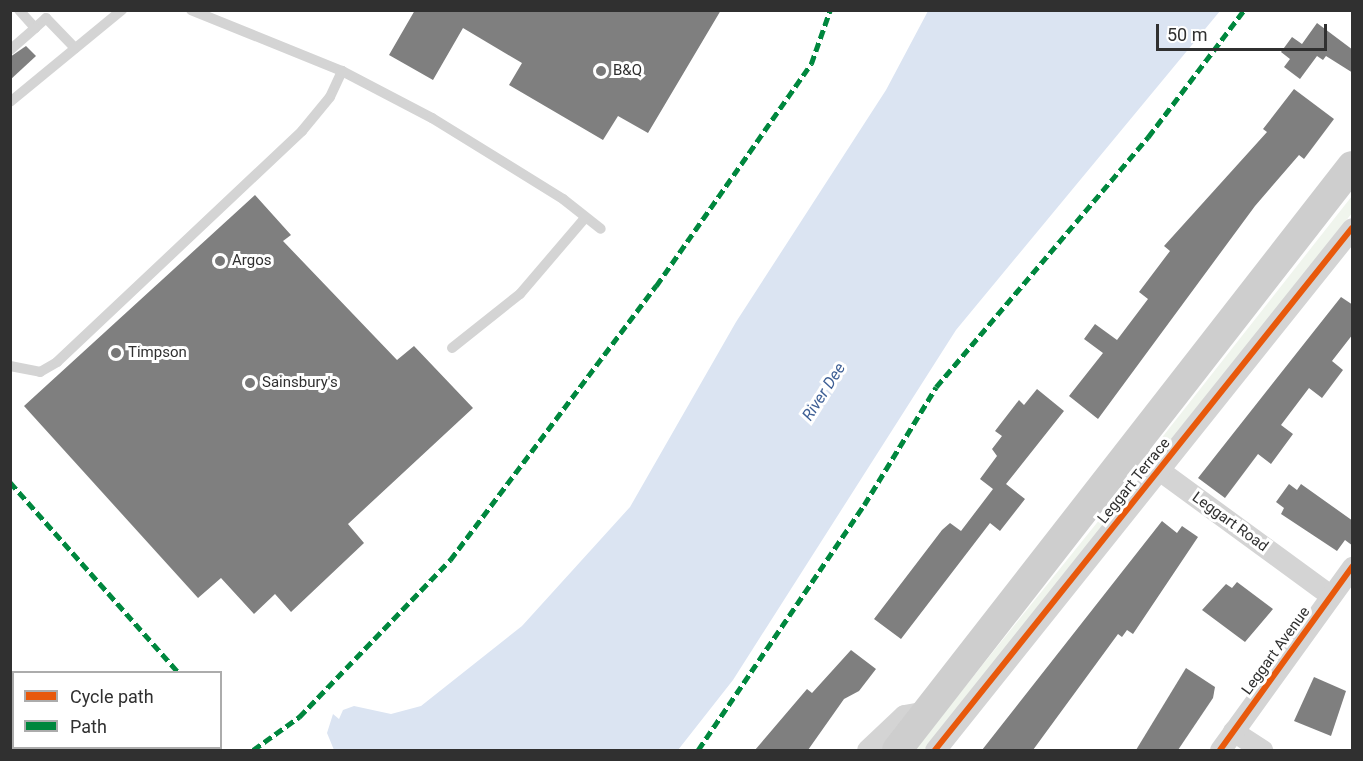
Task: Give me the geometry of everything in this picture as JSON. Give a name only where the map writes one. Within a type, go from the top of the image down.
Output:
[{"type":"main road","name":"Leggart Terrace","points":[[897,750],[1129,448],[1353,166]]},
{"type":"street","name":"Leggart Terrace","points":[[935,750],[1353,228]]},
{"type":"street","name":"Leggart Road","points":[[1129,448],[1330,595]]},
{"type":"street","name":"Leggart Avenue","points":[[1220,750],[1330,595],[1353,567]]},
{"type":"street","points":[[867,750],[904,715],[927,711]]},
{"type":"street","points":[[1233,731],[1262,750]]},
{"type":"lane","points":[[19,10],[35,28]]},
{"type":"lane","points":[[10,102],[122,10]]},
{"type":"lane","points":[[191,10],[342,71],[432,118],[601,229]]},
{"type":"lane","points":[[10,50],[48,14],[75,48]]},
{"type":"lane","points":[[10,366],[40,372],[57,362],[302,131],[330,97],[342,71]]},
{"type":"lane","points":[[452,348],[520,294],[585,218]]},
{"type":"shaded area","points":[[1352,196],[1352,213],[1171,444],[1161,448],[1160,440]]},
{"type":"shaded area","points":[[1129,483],[1131,490],[924,750],[914,750]]},
{"type":"water","name":"River Dee","points":[[928,11],[1220,11],[956,330],[733,680],[678,750],[334,750],[327,733],[333,714],[339,719],[343,710],[354,706],[391,714],[421,706],[522,626],[630,507],[736,322],[886,90]]},
{"type":"building","name":"B&Q","points":[[415,10],[721,10],[648,133],[618,116],[603,140],[509,85],[522,63],[463,28],[433,80],[389,55]]},
{"type":"building","points":[[1317,23],[1353,50],[1353,73],[1326,56],[1323,60],[1317,56],[1300,79],[1284,67],[1290,59],[1281,52],[1292,37],[1302,44]]},
{"type":"building","points":[[26,46],[36,56],[10,80],[10,57]]},
{"type":"building","points":[[1294,89],[1334,119],[1304,159],[1299,155],[1255,206],[1098,419],[1069,396],[1103,353],[1084,339],[1095,324],[1117,340],[1148,299],[1139,292],[1170,251],[1164,246],[1267,132],[1263,129]]},
{"type":"building","name":"Sainsbury's","points":[[255,195],[291,235],[283,241],[397,360],[414,346],[473,408],[348,524],[364,543],[291,612],[275,594],[254,614],[221,578],[198,598],[24,406]]},
{"type":"building","points":[[1341,297],[1353,305],[1353,334],[1332,361],[1343,370],[1322,398],[1309,388],[1281,425],[1293,434],[1271,464],[1258,454],[1225,498],[1198,478]]},
{"type":"building","points":[[1037,389],[1064,411],[1006,484],[1025,499],[1000,531],[990,523],[901,639],[874,619],[942,530],[950,523],[961,531],[993,489],[980,479],[997,456],[992,449],[1002,436],[995,431],[1019,400],[1024,405]]},
{"type":"building","points":[[1289,484],[1297,490],[1301,484],[1353,521],[1353,546],[1345,540],[1337,551],[1281,514],[1284,508],[1276,502]]},
{"type":"building","points":[[1162,521],[1177,533],[1182,526],[1198,537],[1133,634],[1127,630],[1122,637],[1118,634],[1033,750],[982,750]]},
{"type":"building","points":[[1237,582],[1273,609],[1245,642],[1202,610],[1226,584],[1232,588]]},
{"type":"building","points":[[851,650],[876,669],[859,691],[844,699],[808,750],[755,750],[807,689],[812,693]]},
{"type":"building","points":[[1186,668],[1215,687],[1213,698],[1178,750],[1136,750]]},
{"type":"building","points":[[1314,677],[1346,691],[1331,736],[1294,721]]},
{"type":"marked path","points":[[253,750],[299,717],[450,560],[656,286],[811,64],[830,10]]},
{"type":"marked path","points":[[698,750],[864,505],[936,387],[1148,137],[1244,10]]},
{"type":"marked path","points":[[10,482],[177,671]]},
{"type":"cycle path","points":[[935,750],[1352,228]]},
{"type":"cycle path","points":[[1220,750],[1352,567]]},
{"type":"place","name":"B&Q","points":[[601,71]]},
{"type":"place","name":"Argos","points":[[220,261]]},
{"type":"place","name":"Timpson","points":[[116,353]]},
{"type":"place","name":"Sainsbury's","points":[[250,383]]}]
